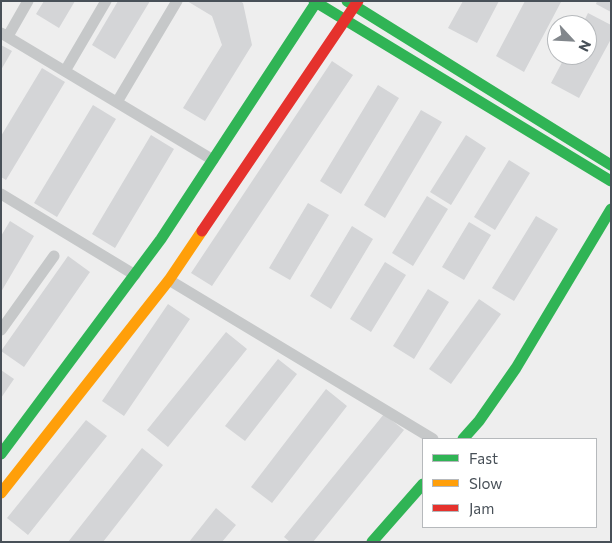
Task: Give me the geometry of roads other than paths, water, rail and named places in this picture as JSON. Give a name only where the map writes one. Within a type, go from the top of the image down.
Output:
[{"type":"main road","points":[[1,454],[161,239],[316,2],[611,181]]},
{"type":"main road","points":[[1,493],[169,280],[345,20],[353,3],[611,165]]},
{"type":"main road","points":[[464,438],[479,421],[516,368],[611,209]]},
{"type":"main road","points":[[372,542],[422,485]]},
{"type":"street","points":[[28,1],[4,35],[213,160]]},
{"type":"street","points":[[65,71],[106,1]]},
{"type":"street","points":[[117,102],[177,1]]},
{"type":"street","points":[[1,194],[135,275]]},
{"type":"street","points":[[1,330],[54,256]]},
{"type":"street","points":[[169,280],[430,438]]}]
